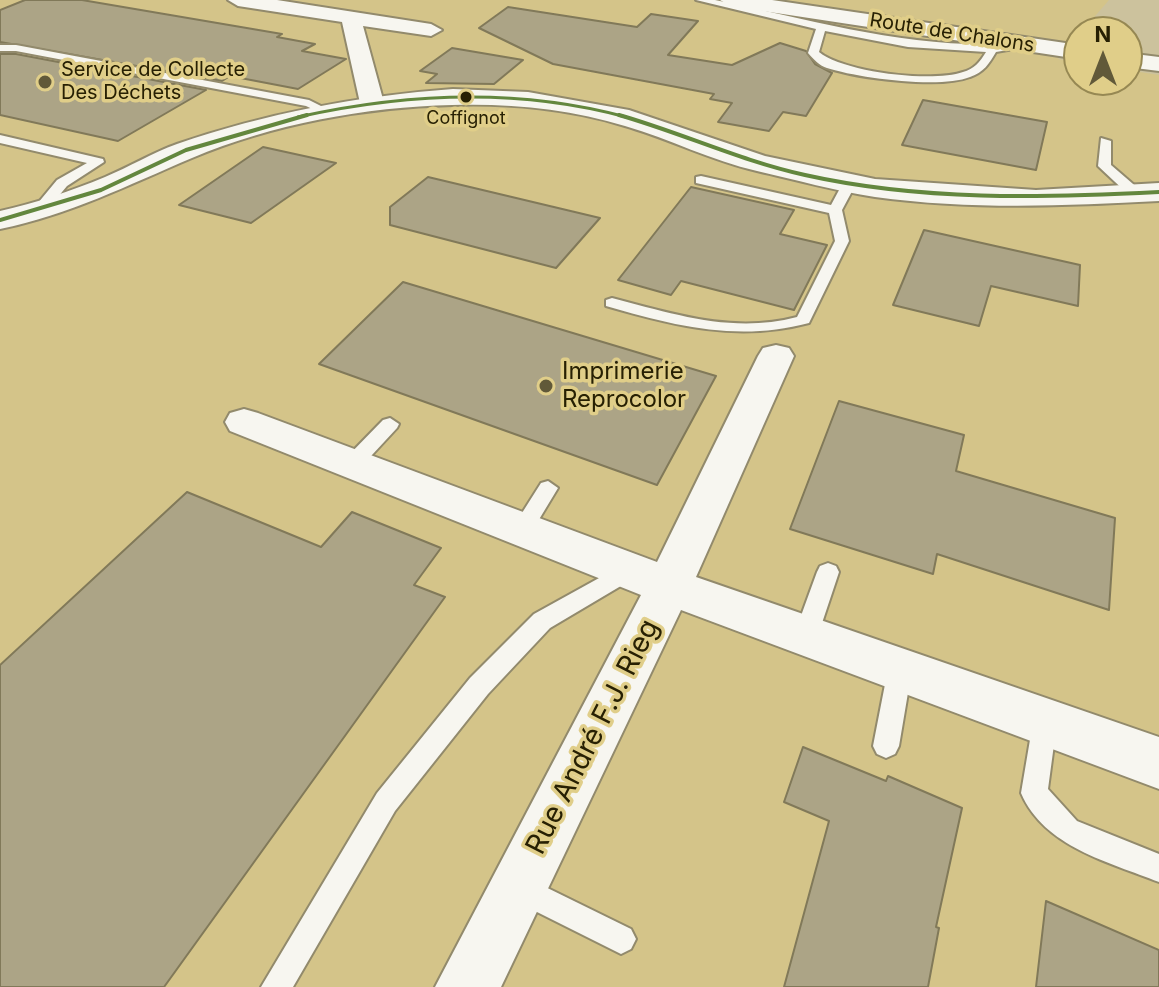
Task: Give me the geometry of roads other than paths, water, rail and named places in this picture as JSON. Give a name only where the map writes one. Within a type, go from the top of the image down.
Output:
[{"type":"street","points":[[238,0],[431,30]]},
{"type":"street","name":"Route de Chalons","points":[[730,0],[1063,50]]},
{"type":"street","name":"Route de Chalons","points":[[793,0],[1063,40]]},
{"type":"street","points":[[351,18],[372,103]]},
{"type":"street","points":[[0,220],[38,212],[114,184],[184,151],[325,111],[372,103],[453,97],[528,100],[629,118],[758,163],[850,182],[992,197],[1147,193]]},
{"type":"street","name":"Rue André F.J. Rieg","points":[[467,987],[517,887],[648,579],[779,342]]},
{"type":"street","points":[[244,422],[648,579],[1159,763]]},
{"type":"lane","points":[[701,0],[755,10],[821,29],[991,52],[1032,45]]},
{"type":"lane","points":[[821,29],[813,45],[813,53],[819,61],[943,81],[972,76],[988,65],[991,52]]},
{"type":"lane","points":[[0,48],[16,48],[278,97],[325,111]]},
{"type":"lane","points":[[0,139],[98,162],[62,183],[38,212]]},
{"type":"lane","points":[[1105,141],[1104,166],[1147,193]]},
{"type":"lane","points":[[701,180],[835,210]]},
{"type":"lane","points":[[612,303],[688,324],[779,342],[803,320],[842,241],[835,210],[850,182]]},
{"type":"lane","points":[[352,464],[390,424]]},
{"type":"lane","points":[[522,530],[548,488]]},
{"type":"lane","points":[[806,635],[828,572]]},
{"type":"lane","points":[[276,987],[386,802],[479,686],[542,621],[648,579]]},
{"type":"lane","points":[[886,746],[900,669]]},
{"type":"lane","points":[[1045,722],[1034,793],[1068,831],[1159,868]]},
{"type":"lane","points":[[517,887],[621,939]]},
{"type":"place","name":"Service de Collecte Des Déchets","points":[[45,82]]},
{"type":"place","name":"Coffignot","points":[[466,97]]},
{"type":"place","name":"Imprimerie Reprocolor","points":[[546,386]]}]
